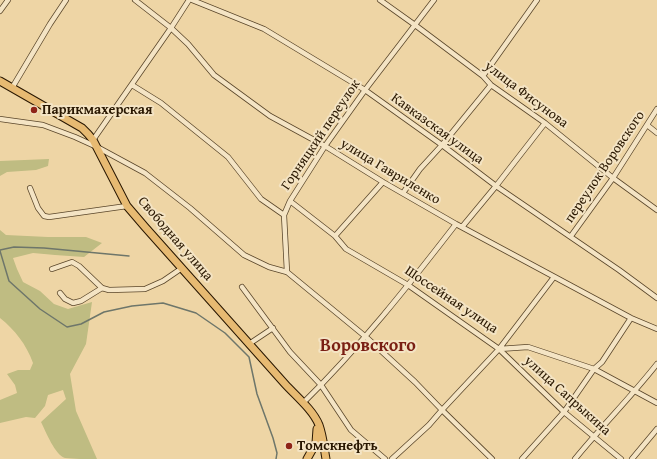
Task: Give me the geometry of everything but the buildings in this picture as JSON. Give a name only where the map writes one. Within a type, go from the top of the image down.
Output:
[{"type":"main road","points":[[0,81],[82,128],[97,147]]},
{"type":"main road","name":"Свободная улица","points":[[97,147],[128,206],[316,419]]},
{"type":"main road","points":[[307,459],[317,439],[316,419]]},
{"type":"main road","points":[[316,419],[319,425],[326,459]]},
{"type":"main road","points":[[307,459],[311,455],[317,454],[326,459]]},
{"type":"street","points":[[0,11],[8,0]]},
{"type":"street","points":[[12,88],[66,0]]},
{"type":"street","name":"улица Гавриленко","points":[[135,0],[171,28],[188,44],[214,74],[270,116],[456,224],[631,318],[657,329]]},
{"type":"street","points":[[93,140],[171,28],[194,0]]},
{"type":"street","name":"Кавказская улица","points":[[194,0],[264,30],[365,90],[496,186],[619,270],[657,298]]},
{"type":"street","name":"улица Фисунова","points":[[380,0],[483,76],[491,85],[545,122],[614,178],[657,210]]},
{"type":"street","name":"Горняцкий переулок","points":[[287,272],[284,215],[290,201],[324,146],[434,0]]},
{"type":"street","points":[[483,76],[536,0]]},
{"type":"street","points":[[132,85],[167,107],[228,157],[261,199],[284,215]]},
{"type":"street","points":[[403,193],[420,169],[442,145],[491,85]]},
{"type":"street","name":"переулок Воровского","points":[[570,236],[614,178],[657,109]]},
{"type":"street","points":[[0,119],[43,125],[97,147],[145,173],[190,208],[244,255],[269,267],[287,272],[366,337],[415,382],[492,459]]},
{"type":"street","points":[[462,227],[496,186],[545,122]]},
{"type":"street","points":[[647,125],[657,133]]},
{"type":"street","points":[[336,236],[384,182]]},
{"type":"street","points":[[30,188],[38,208],[44,216],[49,217],[128,206]]},
{"type":"street","name":"Шоссейная улица","points":[[290,201],[336,236],[346,249],[408,285],[499,349],[528,347],[594,369],[636,390],[657,403]]},
{"type":"street","points":[[303,403],[321,386],[366,337],[456,224]]},
{"type":"street","points":[[52,269],[72,262],[79,266],[102,288],[109,290],[145,289],[163,281],[182,268]]},
{"type":"street","points":[[392,459],[430,425],[499,349],[554,277]]},
{"type":"street","points":[[242,287],[290,352],[321,386],[351,430],[385,459]]},
{"type":"street","points":[[60,293],[65,299],[73,303],[81,301],[102,288]]},
{"type":"street","points":[[522,459],[564,412],[594,369],[602,362],[631,318]]},
{"type":"street","points":[[249,344],[273,328]]},
{"type":"street","name":"улица Сапрыкина","points":[[499,349],[564,412],[621,459]]},
{"type":"street","points":[[576,459],[594,436],[636,390],[657,364]]},
{"type":"street","points":[[632,459],[657,429]]},
{"type":"shaded area","points":[[49,159],[48,166],[36,170],[7,172],[0,176],[0,161]]},
{"type":"shaded area","points":[[0,230],[6,235],[86,237],[102,243],[84,257],[33,253],[13,258],[23,282],[40,291],[54,304],[68,309],[92,302],[86,344],[70,374],[76,411],[97,459],[65,458],[58,453],[48,437],[41,422],[66,399],[63,390],[48,395],[45,406],[35,418],[26,417],[0,423],[0,400],[17,393],[15,385],[7,374],[18,370],[30,370],[33,363],[20,338],[0,318]]},
{"type":"waterway","points":[[0,250],[14,247],[44,248],[129,256]]},
{"type":"waterway","points":[[0,251],[9,281],[40,309],[67,327],[81,324],[104,312],[132,306],[163,303],[196,313],[225,333],[249,357],[257,394],[277,453],[276,459]]},
{"type":"place","name":"Парикмахерская","points":[[34,110]]},
{"type":"place","name":"Томскнефть","points":[[289,446]]},
{"type":"district","name":"Воровского","points":[[368,346]]}]
